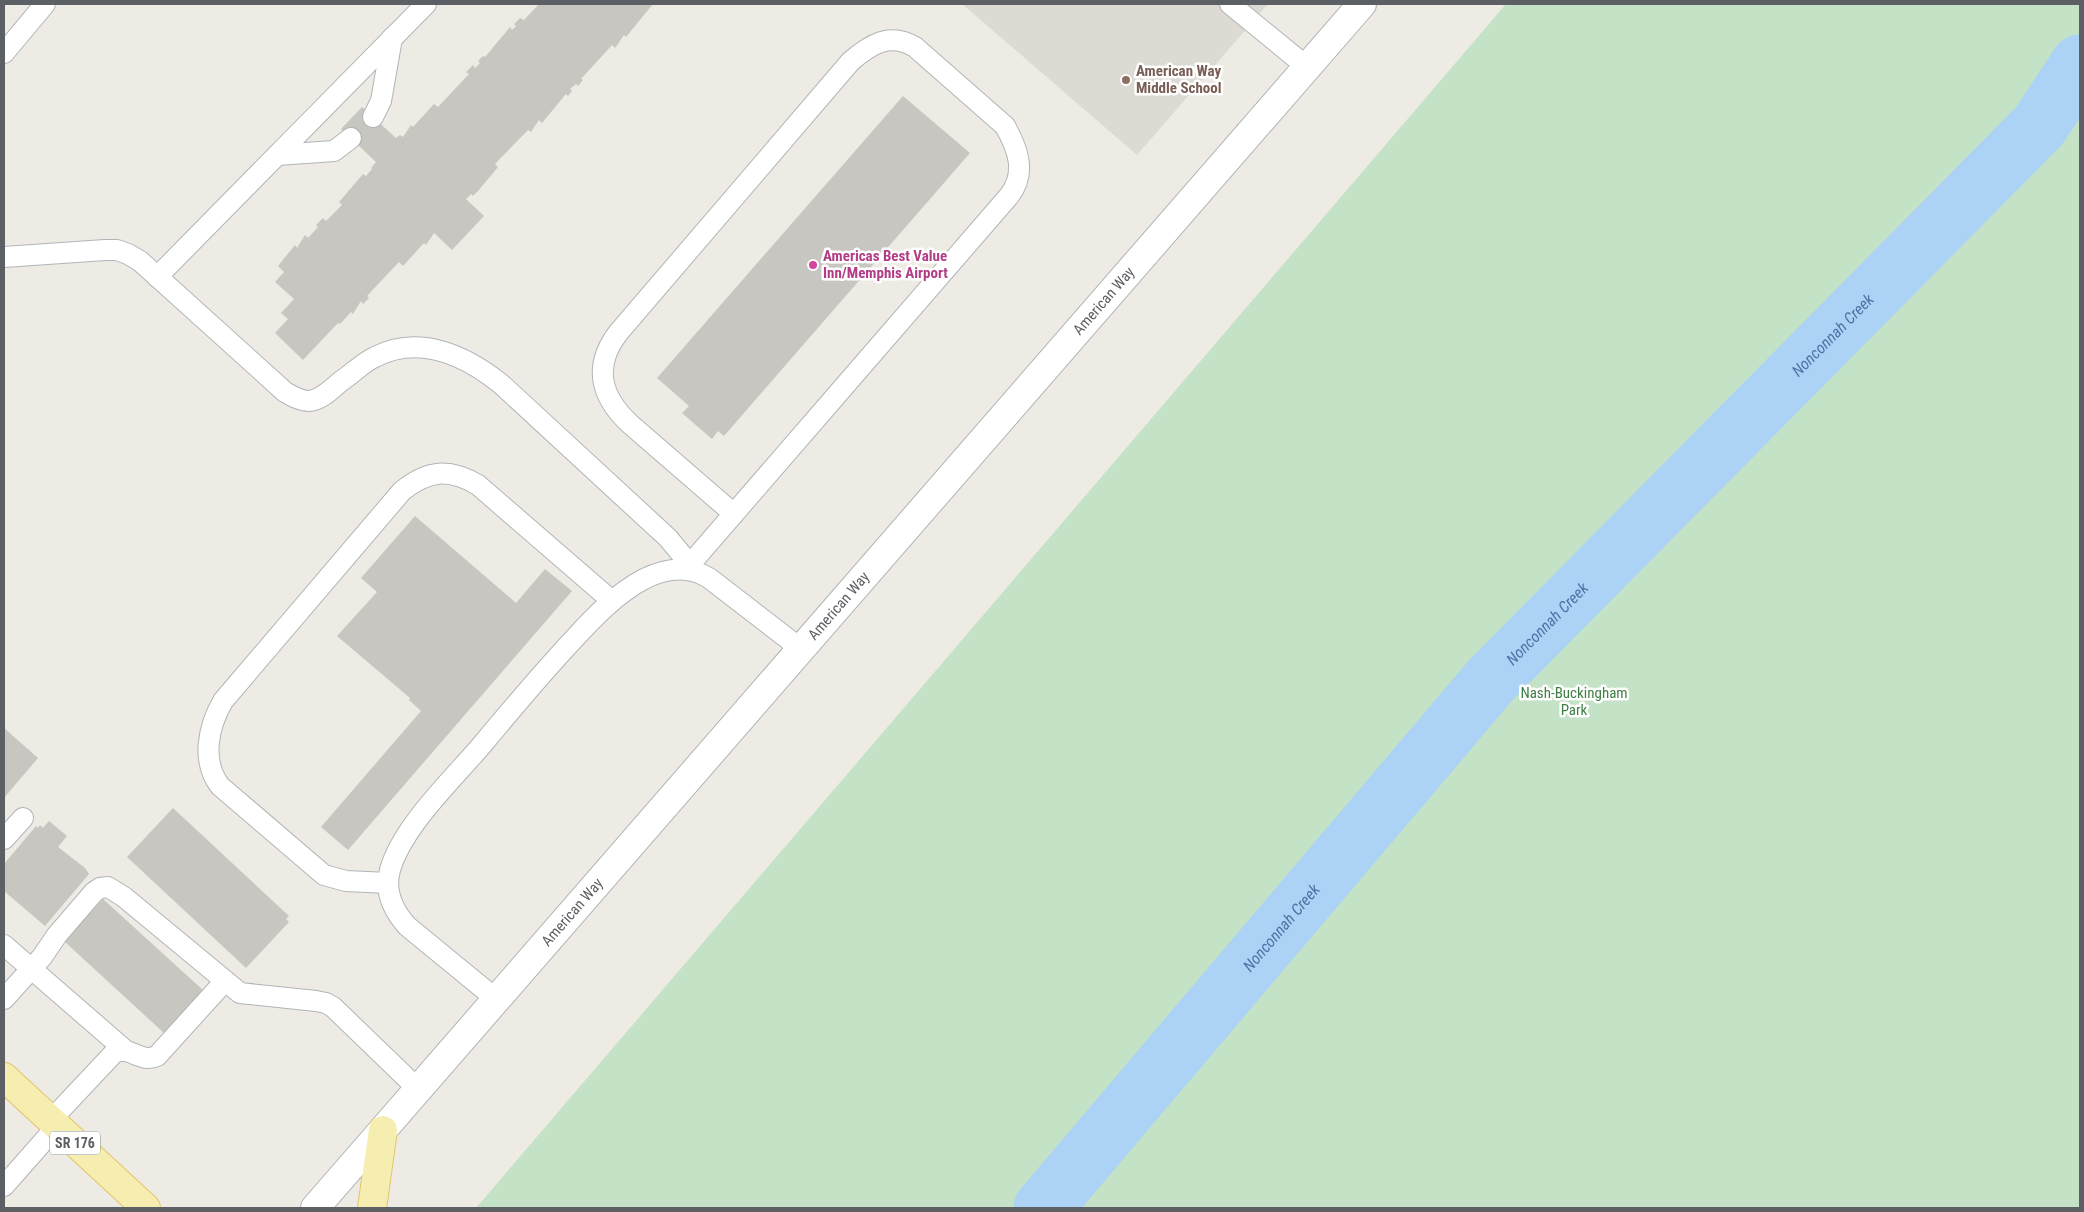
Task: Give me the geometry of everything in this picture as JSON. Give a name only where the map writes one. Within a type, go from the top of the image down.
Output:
[{"type":"main road","name":"American Way","points":[[315,1208],[1362,4]]},
{"type":"main road","name":"SR 176","points":[[4,1077],[146,1208]]},
{"type":"main road","points":[[372,1208],[383,1130]]},
{"type":"lane","points":[[4,53],[45,4]]},
{"type":"lane","points":[[157,276],[426,4]]},
{"type":"lane","points":[[1230,4],[1307,67]]},
{"type":"lane","points":[[372,116],[381,101],[392,38]]},
{"type":"lane","points":[[686,569],[734,514],[1016,187],[1020,174],[1019,158],[1014,141],[1005,126],[915,46],[904,40],[892,39],[878,43],[863,51],[851,61],[609,345],[602,370],[604,385],[611,401],[622,416],[734,514]]},
{"type":"lane","points":[[277,155],[334,151],[351,138]]},
{"type":"lane","points":[[4,257],[117,250],[128,254],[140,261],[157,276],[284,392],[296,399],[310,401],[323,396],[374,357],[387,352],[423,348],[445,351],[464,359],[485,371],[502,384],[668,538],[682,555],[686,569]]},
{"type":"lane","points":[[388,883],[346,881],[324,875],[220,786],[212,776],[208,761],[212,727],[216,713],[223,701],[402,491],[422,477],[451,473],[478,484],[612,601]]},
{"type":"lane","points":[[496,999],[407,926],[391,901],[388,883],[390,871],[398,851],[418,820],[556,658],[612,601],[646,578],[661,572],[686,569],[699,572],[709,578],[801,649]]},
{"type":"lane","points":[[4,839],[23,818]]},
{"type":"lane","points":[[4,1000],[94,892],[100,888],[108,887],[124,897],[235,990],[245,994],[316,1001],[333,1007],[419,1090]]},
{"type":"lane","points":[[4,945],[125,1050],[146,1059],[157,1056],[224,982]]},
{"type":"lane","points":[[4,1186],[111,1055],[125,1050]]},
{"type":"shaded area","name":"American Way Middle School","points":[[962,4],[1268,4],[1137,155]]},
{"type":"green space","name":"Nash-Buckingham Park","points":[[1506,4],[2080,4],[2080,1208],[476,1208]]},
{"type":"building","points":[[539,4],[653,4],[626,37],[624,35],[615,48],[612,45],[581,79],[583,80],[578,86],[576,84],[570,89],[572,91],[568,96],[566,94],[542,123],[539,120],[531,132],[528,130],[495,164],[498,167],[478,191],[466,199],[484,216],[452,250],[434,233],[426,245],[424,243],[403,266],[399,262],[367,296],[369,298],[363,304],[361,301],[353,314],[351,312],[340,324],[338,323],[303,360],[275,333],[288,319],[281,313],[294,299],[275,282],[284,272],[278,266],[295,245],[297,248],[305,235],[308,238],[323,218],[326,221],[342,205],[339,202],[363,174],[366,176],[376,162],[341,129],[362,107],[396,138],[400,135],[403,137],[411,125],[413,127],[434,104],[438,107],[469,74],[466,72],[473,65],[475,68],[480,63],[478,61],[483,56],[485,57],[510,27],[512,30],[516,26],[514,24],[520,18],[524,20]]},
{"type":"building","name":"Americas Best Value Inn/Memphis Airport","points":[[903,96],[970,153],[724,436],[718,431],[712,439],[682,413],[689,406],[657,378]]},
{"type":"building","points":[[415,516],[516,603],[545,569],[572,591],[348,850],[321,827],[421,711],[409,700],[410,698],[337,636],[377,592],[361,578]]},
{"type":"building","points":[[4,728],[38,758],[4,798]]},
{"type":"building","points":[[173,808],[289,916],[286,919],[289,922],[246,968],[127,857]]},
{"type":"building","points":[[49,821],[67,836],[58,847],[85,868],[89,874],[45,926],[4,891],[4,864],[36,826],[38,828],[40,825],[43,828]]},
{"type":"building","points":[[103,899],[204,991],[165,1034],[64,941]]},
{"type":"waterway","name":"Nonconnah Creek","points":[[1043,1208],[1491,680],[2039,126],[2080,64]]},
{"type":"place","name":"American Way Middle School","points":[[1126,80]]},
{"type":"place","name":"Americas Best Value Inn/Memphis Airport","points":[[813,265]]}]
